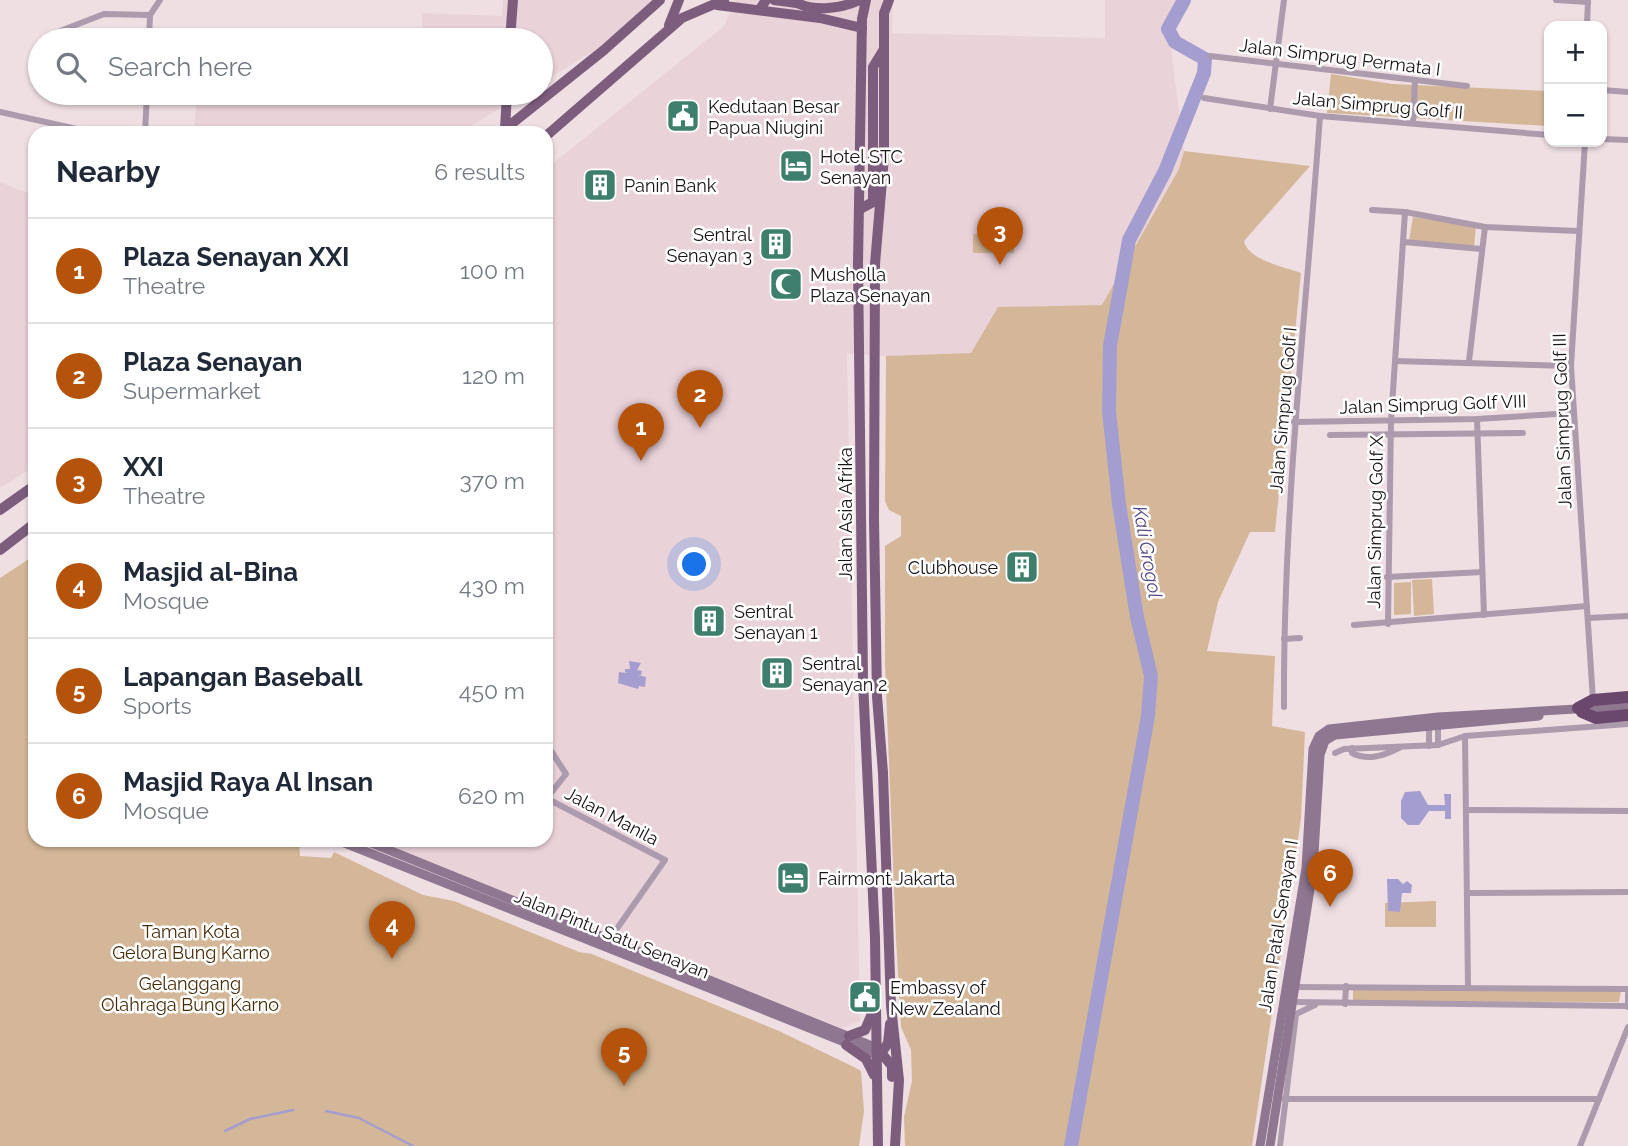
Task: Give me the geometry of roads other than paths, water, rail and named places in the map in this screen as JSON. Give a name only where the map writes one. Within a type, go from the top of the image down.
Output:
[{"type":"highway","points":[[1628,697],[1589,707],[1596,718],[1628,715]]},
{"type":"main road","points":[[511,28],[513,0]]},
{"type":"main road","points":[[553,91],[660,0]]},
{"type":"main road","points":[[659,40],[676,14],[679,0]]},
{"type":"main road","points":[[774,0],[845,6],[860,0]]},
{"type":"main road","name":"Jalan Asia Afrika","points":[[866,0],[862,28],[860,209],[861,534],[863,682],[879,1052],[878,1146]]},
{"type":"main road","name":"Jalan Asia Afrika","points":[[889,0],[884,13],[882,209],[875,264],[874,533],[877,696],[891,1006],[899,1080],[895,1142]]},
{"type":"main road","points":[[553,130],[682,18],[721,3],[763,5],[862,28]]},
{"type":"main road","points":[[845,6],[848,15],[845,22]]},
{"type":"main road","points":[[860,209],[873,202],[873,67],[884,48]]},
{"type":"main road","points":[[504,126],[506,105]]},
{"type":"main road","points":[[509,126],[535,105]]},
{"type":"main road","points":[[0,510],[28,490]]},
{"type":"main road","points":[[0,550],[28,528]]},
{"type":"main road","points":[[861,534],[874,533]]},
{"type":"main road","name":"Jalan Patal Senayan I","points":[[1270,1146],[1306,868],[1316,741],[1329,729],[1628,706]]},
{"type":"main road","name":"Jalan Pintu Satu Senayan","points":[[354,847],[623,955],[879,1052]]},
{"type":"main road","name":"Jalan Pintu Satu Senayan","points":[[382,847],[613,936],[630,946],[847,1040]]},
{"type":"main road","points":[[875,938],[882,943],[889,938]]},
{"type":"main road","points":[[623,955],[625,948],[630,946]]},
{"type":"main road","points":[[872,1146],[874,1074],[866,1059],[847,1040],[859,1035],[868,1026],[876,1001]]},
{"type":"main road","name":"Jalan Patal Senayan I","points":[[1260,1146],[1287,1002]]},
{"type":"main road","points":[[891,1006],[888,1043],[879,1052],[892,1066],[895,1142]]},
{"type":"street","points":[[149,28],[150,15],[159,0]]},
{"type":"street","points":[[1270,109],[1284,0]]},
{"type":"street","points":[[1556,0],[1588,1],[1587,21]]},
{"type":"street","points":[[69,28],[104,15],[150,15]]},
{"type":"street","name":"Jalan Simprug Permata I","points":[[1210,56],[1467,86]]},
{"type":"street","points":[[1413,123],[1415,80]]},
{"type":"street","points":[[1607,90],[1628,92]]},
{"type":"street","name":"Jalan Simprug Golf II","points":[[1204,98],[1320,116],[1544,135]]},
{"type":"street","points":[[145,126],[146,105]]},
{"type":"street","points":[[0,112],[47,126]]},
{"type":"street","name":"Jalan Simprug Golf I","points":[[1284,707],[1284,639],[1294,422],[1320,116]]},
{"type":"street","points":[[1607,139],[1628,140]]},
{"type":"street","name":"Jalan Simprug Golf III","points":[[1585,147],[1571,366],[1572,413],[1588,618],[1589,707]]},
{"type":"street","points":[[1371,210],[1405,212],[1485,227],[1578,231]]},
{"type":"street","name":"Jalan Simprug Golf X","points":[[1388,624],[1391,421],[1405,212]]},
{"type":"street","points":[[1469,361],[1485,227]]},
{"type":"street","points":[[1404,242],[1481,249]]},
{"type":"street","points":[[1395,360],[1571,366]]},
{"type":"street","name":"Jalan Simprug Golf VIII","points":[[1294,422],[1477,419],[1572,413]]},
{"type":"street","points":[[1477,419],[1484,615]]},
{"type":"street","points":[[1330,435],[1523,433]]},
{"type":"street","points":[[1387,577],[1482,572]]},
{"type":"street","points":[[1354,625],[1587,606]]},
{"type":"street","points":[[1588,618],[1628,616]]},
{"type":"street","points":[[1284,639],[1300,638]]},
{"type":"street","points":[[1433,722],[1438,745]]},
{"type":"street","points":[[1429,746],[1433,722]]},
{"type":"street","points":[[1335,753],[1352,748],[1438,745],[1465,736],[1628,724]]},
{"type":"street","points":[[1465,736],[1468,987]]},
{"type":"street","points":[[553,754],[566,774],[553,790]]},
{"type":"street","name":"Jalan Manila","points":[[553,802],[665,860],[613,936]]},
{"type":"street","points":[[1466,810],[1628,811]]},
{"type":"street","points":[[1467,893],[1628,892]]},
{"type":"street","points":[[600,946],[613,936]]},
{"type":"street","points":[[611,950],[613,936]]},
{"type":"street","points":[[1287,1002],[1628,1007],[1628,991],[1289,986]]},
{"type":"street","points":[[1345,1004],[1346,986]]},
{"type":"street","points":[[1280,1146],[1296,1014],[1300,1010],[1324,1004]]},
{"type":"street","points":[[1580,1146],[1628,1027]]},
{"type":"street","points":[[1284,1099],[1599,1099]]},
{"type":"waterway","name":"Kali Grogol","points":[[1071,1146],[1148,716],[1151,676],[1137,617],[1119,504],[1109,411],[1110,346],[1129,240],[1165,171],[1204,73],[1205,59],[1175,42],[1168,29],[1184,0]]},
{"type":"waterway","points":[[225,1131],[250,1119],[293,1110]]},
{"type":"waterway","points":[[326,1111],[359,1118],[413,1146]]},
{"type":"place","name":"Kedutaan Besar Papua Niugini","points":[[683,116]]},
{"type":"place","name":"Hotel STC Senayan","points":[[796,166]]},
{"type":"place","name":"Panin Bank","points":[[600,185]]},
{"type":"place","name":"Sentral Senayan 3","points":[[776,244]]},
{"type":"place","name":"XXI","points":[[1000,265]]},
{"type":"place","name":"Musholla Plaza Senayan","points":[[786,284]]},
{"type":"place","name":"Plaza Senayan","points":[[700,428]]},
{"type":"place","name":"Plaza Senayan XXI","points":[[641,461]]},
{"type":"place","name":"Clubhouse","points":[[1022,567]]},
{"type":"place","name":"Sentral Senayan 1","points":[[709,621]]},
{"type":"place","name":"Sentral Senayan 2","points":[[777,673]]},
{"type":"place","name":"Fairmont Jakarta","points":[[793,878]]},
{"type":"place","name":"Masjid Raya Al Insan","points":[[1330,907]]},
{"type":"place","name":"Masjid al-Bina","points":[[392,959]]},
{"type":"place","name":"Embassy of New Zealand","points":[[865,997]]},
{"type":"place","name":"Lapangan Baseball","points":[[624,1086]]},
{"type":"park label","name":"Taman Kota Gelora Bung Karno","points":[[191,941]]},
{"type":"park label","name":"Gelanggang Olahraga Bung Karno","points":[[190,993]]}]
